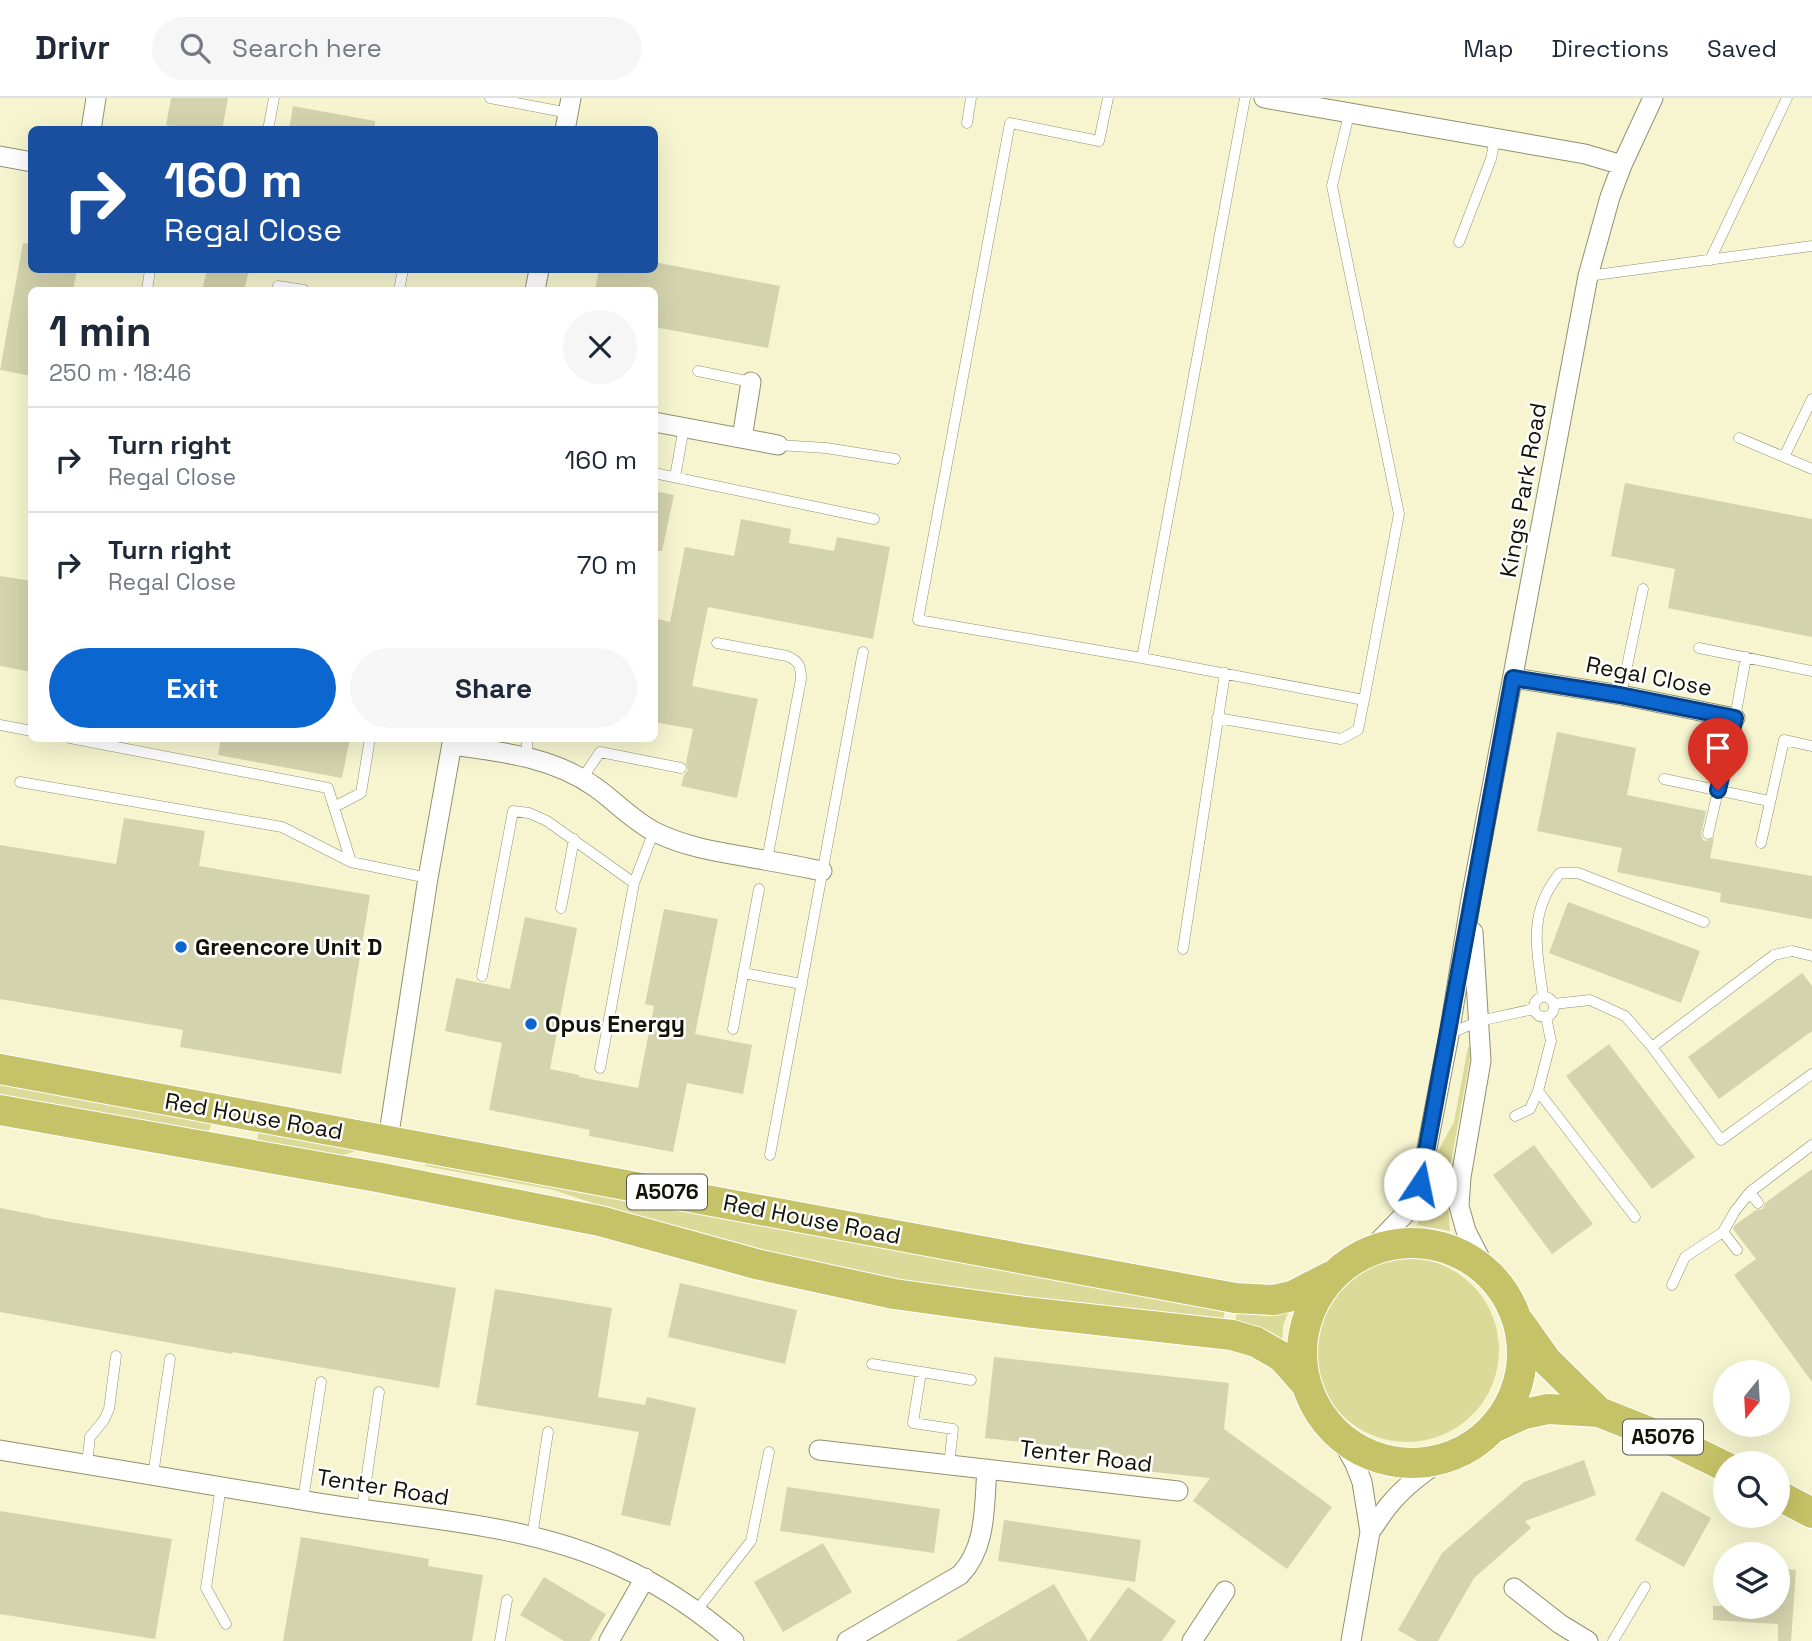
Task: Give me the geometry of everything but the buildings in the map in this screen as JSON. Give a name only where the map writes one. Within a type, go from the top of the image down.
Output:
[{"type":"main road","name":"Red House Road","points":[[0,1069],[1235,1298],[1274,1300],[1292,1296],[1331,1276]]},
{"type":"main road","points":[[0,1110],[377,1177],[600,1222],[756,1264],[894,1294],[999,1309],[1232,1335],[1256,1342],[1282,1357],[1305,1383]]},
{"type":"main road","points":[[388,1140],[396,1160],[410,1171],[550,1199],[600,1222]]},
{"type":"main road","points":[[1410,1242],[1452,1250],[1471,1259],[1488,1272],[1510,1302],[1522,1339],[1520,1377],[1514,1396],[1493,1428],[1461,1452],[1420,1463],[1399,1463],[1377,1458],[1340,1437],[1313,1403],[1305,1383],[1301,1360],[1307,1315],[1331,1276],[1369,1251],[1389,1244],[1410,1242]]},
{"type":"main road","name":"A5076","points":[[1517,1320],[1547,1361],[1599,1412]]},
{"type":"main road","name":"A5076","points":[[1493,1428],[1524,1414],[1548,1409],[1599,1412],[1713,1461]]},
{"type":"main road","points":[[1790,1502],[1811,1514]]},
{"type":"street","points":[[92,126],[96,98]]},
{"type":"street","points":[[1264,98],[1586,154],[1622,165]]},
{"type":"street","name":"Kings Park Road","points":[[1369,1251],[1405,1214],[1420,1184],[1588,276],[1622,165],[1653,98]]},
{"type":"street","points":[[0,156],[28,161]]},
{"type":"street","points":[[742,438],[751,382]]},
{"type":"street","points":[[658,423],[778,445]]},
{"type":"street","name":"Regal Close","points":[[1513,678],[1620,695],[1735,718]]},
{"type":"street","points":[[388,1140],[428,878],[453,742],[527,748],[597,788],[654,831],[681,843],[822,871]]},
{"type":"street","name":"Kings Park Road","points":[[1471,899],[1482,1061],[1461,1177],[1459,1206],[1466,1231],[1488,1272]]},
{"type":"street","points":[[1340,1437],[1362,1482],[1370,1532],[1351,1641]]},
{"type":"street","name":"Tenter Road","points":[[0,1450],[491,1528],[531,1537],[617,1564],[645,1578],[697,1610],[734,1641]]},
{"type":"street","name":"Tenter Road","points":[[819,1450],[1178,1491]]},
{"type":"street","points":[[1370,1532],[1389,1504],[1414,1479],[1442,1459]]},
{"type":"street","name":"Tenter Road","points":[[847,1641],[960,1575],[968,1566],[975,1556],[981,1535],[988,1469]]},
{"type":"street","points":[[609,1641],[645,1578]]},
{"type":"street","points":[[1514,1588],[1560,1624],[1587,1641]]},
{"type":"street","points":[[1192,1641],[1225,1591]]},
{"type":"lane","points":[[269,126],[274,98]]},
{"type":"lane","points":[[490,98],[568,113]]},
{"type":"lane","points":[[967,123],[971,98]]},
{"type":"lane","points":[[1108,98],[1099,141],[1010,123],[918,620],[1143,658],[1364,700]]},
{"type":"lane","points":[[1143,658],[1245,98]]},
{"type":"lane","points":[[1710,260],[1787,98]]},
{"type":"lane","points":[[1217,718],[1341,738],[1357,730],[1364,700],[1399,514],[1332,186],[1349,114]]},
{"type":"lane","points":[[1459,242],[1491,159],[1495,139]]},
{"type":"lane","points":[[1588,276],[1812,246]]},
{"type":"lane","points":[[698,371],[751,382]]},
{"type":"lane","points":[[1784,457],[1812,399]]},
{"type":"lane","points":[[675,477],[684,427]]},
{"type":"lane","points":[[1739,438],[1812,469]]},
{"type":"lane","points":[[778,445],[826,448],[895,459]]},
{"type":"lane","points":[[658,474],[874,519]]},
{"type":"lane","points":[[1620,695],[1643,589]]},
{"type":"lane","points":[[717,643],[787,656],[800,664],[801,679],[767,860]]},
{"type":"lane","points":[[1699,648],[1812,671]]},
{"type":"lane","points":[[770,1155],[863,652]]},
{"type":"lane","name":"Regal Close","points":[[1708,834],[1746,657]]},
{"type":"lane","points":[[1183,949],[1224,673]]},
{"type":"lane","points":[[0,725],[28,730]]},
{"type":"lane","points":[[1761,843],[1784,740],[1812,746]]},
{"type":"lane","points":[[91,742],[328,788],[351,862]]},
{"type":"lane","points":[[334,807],[360,793],[369,742]]},
{"type":"lane","points":[[582,779],[600,752],[681,768]]},
{"type":"lane","points":[[1664,779],[1769,801]]},
{"type":"lane","points":[[20,782],[282,827],[351,862],[428,878]]},
{"type":"lane","points":[[482,976],[513,811],[529,813],[547,821],[634,883]]},
{"type":"lane","points":[[600,1068],[634,883],[654,831]]},
{"type":"lane","points":[[561,908],[574,839]]},
{"type":"lane","points":[[1544,996],[1537,948],[1537,920],[1548,888],[1560,873],[1578,873],[1704,922]]},
{"type":"lane","points":[[733,1029],[759,889]]},
{"type":"lane","points":[[1652,1047],[1774,955],[1792,951],[1812,956]]},
{"type":"lane","points":[[743,973],[802,984]]},
{"type":"lane","points":[[1534,1009],[1537,999],[1544,996],[1554,1004]]},
{"type":"lane","points":[[1554,1004],[1590,1000],[1625,1016],[1652,1047],[1721,1140],[1812,1074]]},
{"type":"lane","points":[[1534,1009],[1539,1016],[1546,1017],[1551,1014],[1554,1004]]},
{"type":"lane","points":[[1449,1035],[1479,1021],[1534,1009]]},
{"type":"lane","points":[[1514,1116],[1530,1110],[1538,1091],[1551,1041],[1546,1017]]},
{"type":"lane","points":[[1538,1091],[1635,1217]]},
{"type":"lane","points":[[1672,1285],[1685,1257],[1723,1232],[1734,1211],[1750,1192],[1812,1145]]},
{"type":"lane","points":[[1750,1192],[1758,1203]]},
{"type":"lane","points":[[1723,1232],[1737,1250]]},
{"type":"lane","points":[[87,1464],[90,1437],[104,1420],[108,1409],[116,1356]]},
{"type":"lane","points":[[153,1475],[170,1359]]},
{"type":"lane","points":[[872,1364],[971,1380]]},
{"type":"lane","points":[[921,1372],[913,1423],[953,1429],[949,1465]]},
{"type":"lane","points":[[303,1500],[321,1382]]},
{"type":"lane","points":[[362,1509],[379,1391]]},
{"type":"lane","points":[[531,1537],[548,1432]]},
{"type":"lane","points":[[697,1610],[751,1541],[769,1452]]},
{"type":"lane","points":[[221,1486],[206,1588],[226,1624]]},
{"type":"lane","points":[[1613,1641],[1645,1587]]},
{"type":"lane","points":[[499,1641],[507,1600]]},
{"type":"shaded area","points":[[1468,1047],[1472,1048],[1446,1189],[1431,1187],[1437,1153],[1454,1122]]},
{"type":"shaded area","points":[[0,1081],[212,1122],[208,1133],[0,1097]]},
{"type":"shaded area","points":[[258,1131],[359,1150],[330,1159],[257,1144]]},
{"type":"shaded area","points":[[427,1161],[1225,1309],[1223,1322],[941,1288],[827,1266],[651,1223],[554,1190],[425,1166]]},
{"type":"shaded area","points":[[1427,1200],[1448,1204],[1450,1231],[1417,1225]]},
{"type":"shaded area","points":[[1407,1258],[1442,1265],[1472,1285],[1492,1315],[1499,1350],[1492,1385],[1472,1415],[1442,1435],[1407,1442],[1372,1435],[1342,1415],[1322,1385],[1315,1350],[1322,1315],[1342,1285],[1372,1265]]},
{"type":"shaded area","points":[[1237,1311],[1264,1316],[1288,1313],[1282,1340],[1235,1324]]},
{"type":"place","name":"Greencore Unit D","points":[[181,947]]},
{"type":"place","name":"Opus Energy","points":[[531,1024]]},
{"type":"route","points":[[1420,1184],[1513,678],[1620,695],[1735,718],[1718,790]]}]
